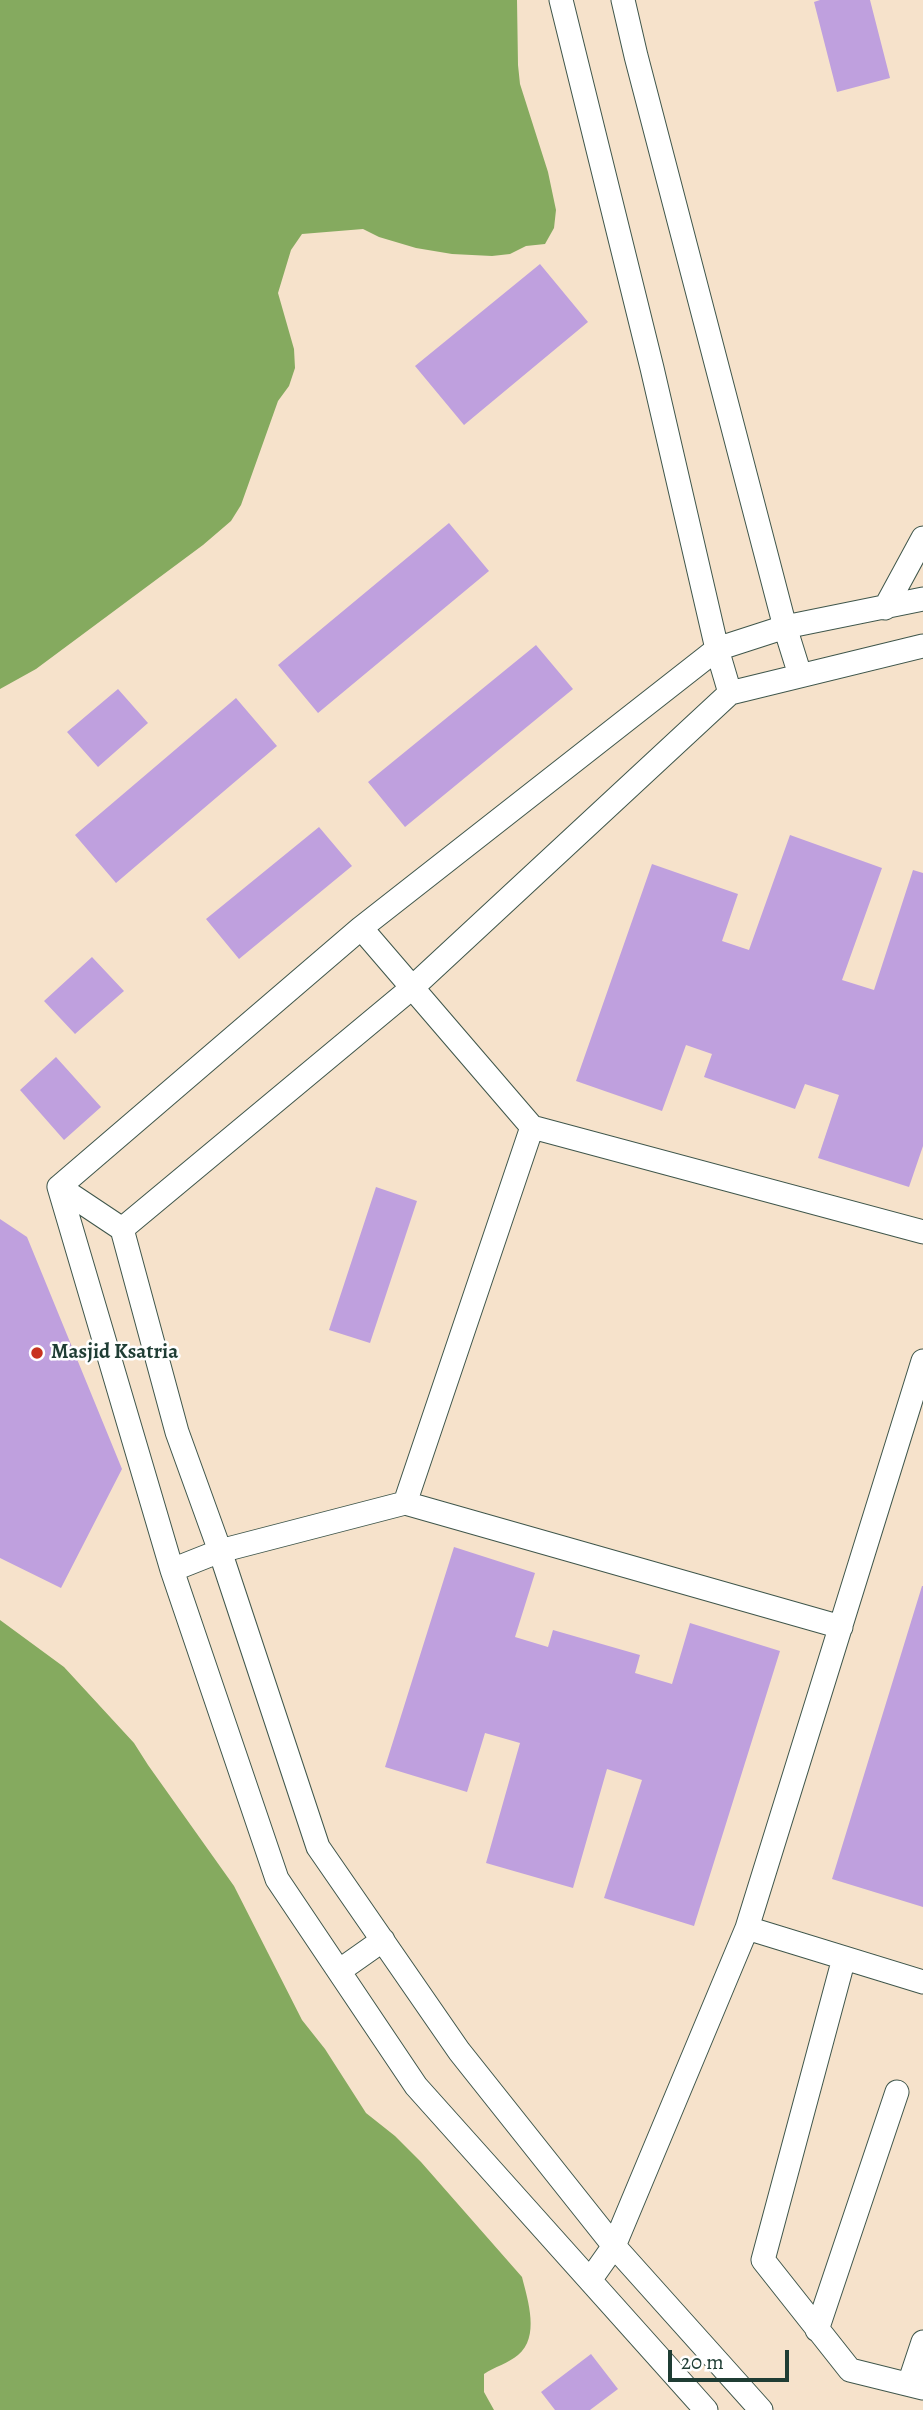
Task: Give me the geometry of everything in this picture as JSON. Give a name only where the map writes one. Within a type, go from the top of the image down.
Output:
[{"type":"lane","points":[[561,0],[652,368],[717,649],[730,693]]},
{"type":"lane","points":[[623,0],[642,83],[785,627],[800,675]]},
{"type":"lane","points":[[885,608],[923,538]]},
{"type":"lane","points":[[59,1187],[361,928],[717,649],[785,627],[923,599]]},
{"type":"lane","points":[[122,1229],[413,987],[730,693],[923,646]]},
{"type":"lane","points":[[361,928],[533,1127],[923,1232]]},
{"type":"lane","points":[[405,1503],[533,1127]]},
{"type":"lane","points":[[59,1187],[122,1229],[177,1432],[318,1847],[459,2051],[614,2246],[761,2410]]},
{"type":"lane","points":[[59,1187],[172,1570],[277,1879],[416,2086],[706,2410]]},
{"type":"lane","points":[[590,2280],[614,2246],[747,1928],[923,1361]]},
{"type":"lane","points":[[172,1570],[219,1551],[405,1503],[841,1626]]},
{"type":"lane","points":[[747,1928],[923,1982]]},
{"type":"lane","points":[[339,1971],[383,1940]]},
{"type":"lane","points":[[844,1958],[763,2260],[850,2370],[916,2386],[923,2342]]},
{"type":"lane","points":[[817,2330],[897,2092]]},
{"type":"green space","points":[[0,0],[517,0],[520,84],[548,172],[556,210],[554,228],[545,244],[526,246],[510,254],[492,256],[452,254],[416,248],[379,237],[363,229],[302,234],[291,250],[278,293],[294,349],[295,368],[289,386],[278,401],[241,505],[231,521],[203,545],[36,669],[0,689]]},
{"type":"green space","points":[[0,1620],[64,1667],[134,1743],[234,1886],[302,2020],[325,2049],[366,2113],[395,2136],[421,2162],[522,2277],[530,2318],[529,2339],[518,2355],[484,2374],[484,2392],[494,2410],[0,2410]]},
{"type":"building","points":[[870,0],[890,78],[837,92],[814,2]]},
{"type":"building","points":[[540,264],[588,322],[464,425],[415,366]]},
{"type":"building","points":[[449,523],[489,571],[318,713],[278,665]]},
{"type":"building","points":[[536,645],[573,689],[405,827],[368,782]]},
{"type":"building","points":[[118,689],[148,723],[98,767],[67,732]]},
{"type":"building","points":[[236,698],[277,746],[116,883],[75,835]]},
{"type":"building","points":[[319,827],[352,866],[239,959],[206,919]]},
{"type":"building","points":[[790,835],[882,868],[842,980],[874,990],[913,870],[923,873],[923,1146],[909,1187],[818,1158],[839,1095],[805,1084],[795,1109],[704,1077],[712,1054],[686,1045],[662,1111],[576,1081],[652,864],[738,894],[722,941],[749,950]]},
{"type":"building","points":[[92,957],[124,991],[75,1034],[44,1001]]},
{"type":"building","points":[[56,1057],[101,1107],[64,1140],[20,1090]]},
{"type":"building","points":[[376,1187],[417,1201],[370,1343],[329,1330]]},
{"type":"building","name":"Masjid Ksatria","points":[[0,1219],[27,1237],[122,1469],[61,1588],[0,1558]]},
{"type":"building","points":[[454,1547],[535,1573],[515,1637],[548,1647],[553,1630],[640,1655],[635,1673],[672,1684],[690,1623],[780,1651],[694,1926],[604,1898],[642,1780],[607,1769],[573,1888],[486,1863],[520,1743],[485,1733],[467,1792],[385,1767]]},
{"type":"building","points":[[923,1586],[923,1907],[832,1879]]},
{"type":"building","points":[[591,2354],[618,2389],[590,2410],[555,2410],[541,2392]]},
{"type":"place","name":"Masjid Ksatria","points":[[37,1353]]}]
